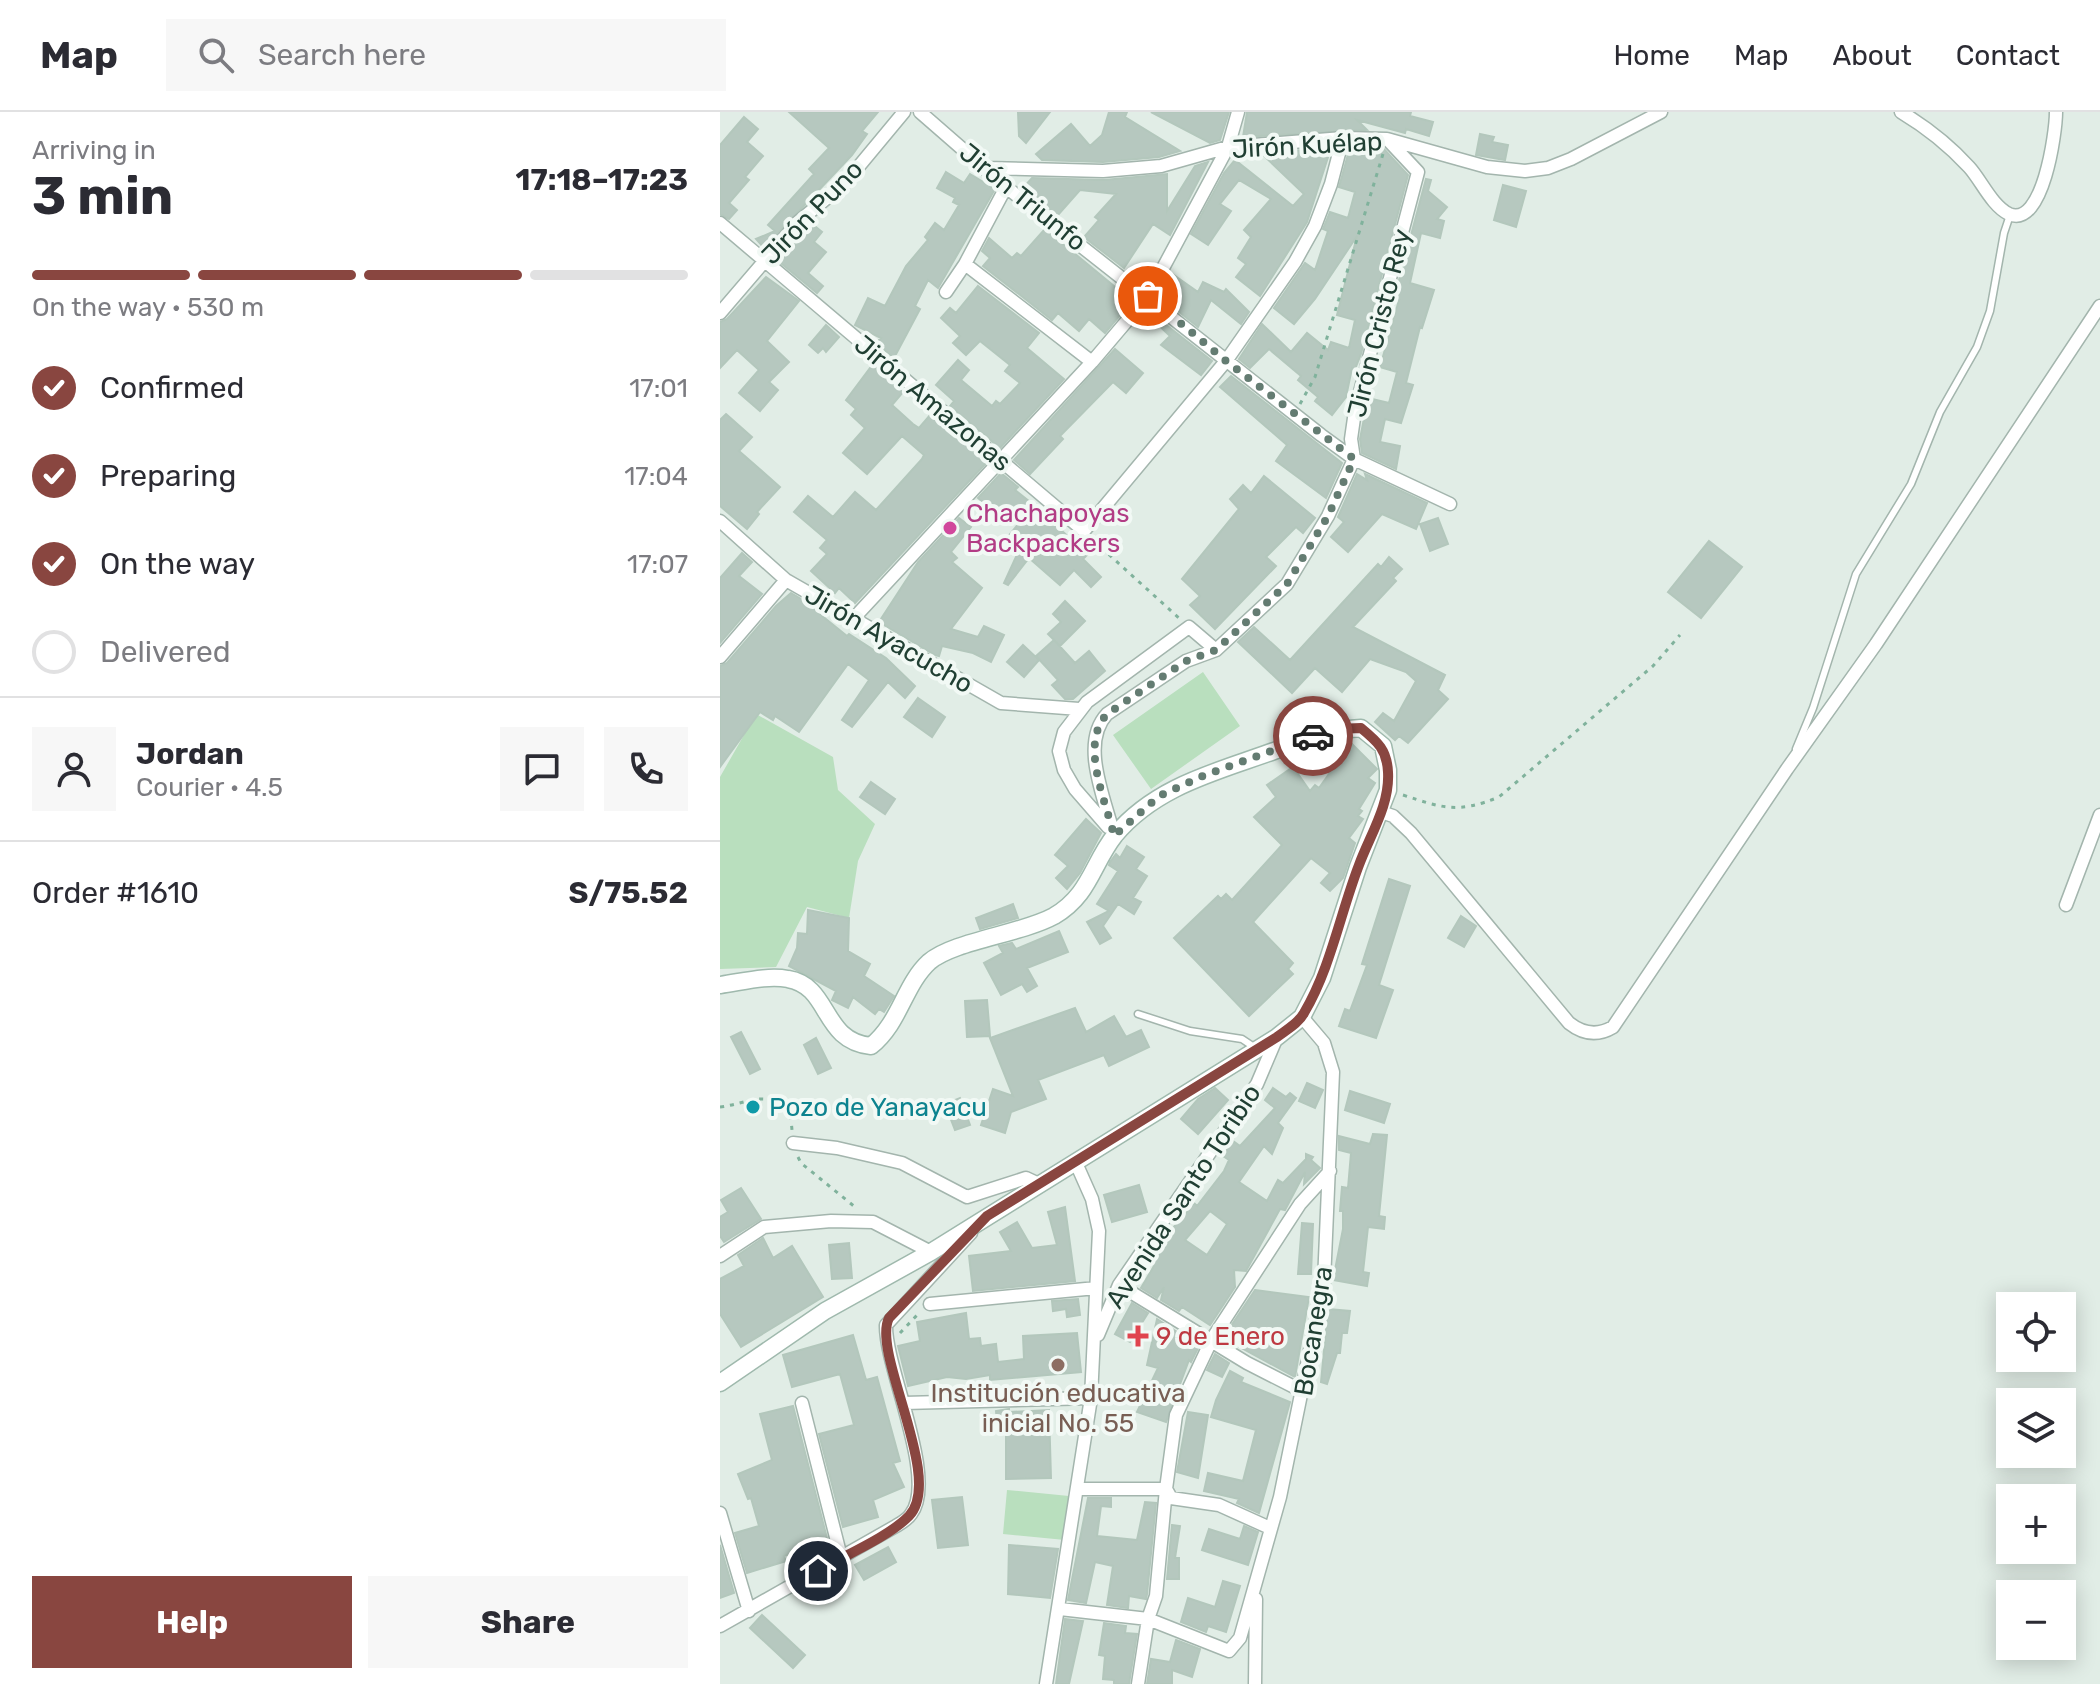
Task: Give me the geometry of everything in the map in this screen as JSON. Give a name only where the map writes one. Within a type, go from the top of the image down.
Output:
[{"type":"main road","name":"Avenida Santo Toribio","points":[[1114,836],[1159,796],[1188,781],[1337,729],[1361,728],[1383,746],[1388,790],[1358,867],[1322,978],[1302,1017],[1277,1037]]},
{"type":"main road","points":[[720,985],[772,978],[792,979],[808,988],[823,1005],[839,1033],[855,1044],[871,1046],[885,1034],[929,963],[946,952],[1032,926],[1055,915],[1079,898],[1114,836]]},
{"type":"main road","points":[[720,1383],[825,1311],[931,1252],[1277,1037]]},
{"type":"street","name":"Jirón Puno","points":[[720,313],[798,222],[845,183],[904,112]]},
{"type":"street","name":"Jirón Triunfo","points":[[920,112],[1006,187],[1354,459],[1450,504]]},
{"type":"street","points":[[854,618],[1002,461],[1148,296],[1228,147],[1238,112]]},
{"type":"street","name":"Jirón Kuélap","points":[[986,168],[1118,170],[1161,166],[1228,147],[1343,138],[1387,139],[1487,167],[1525,171],[1548,168],[1571,159],[1661,112]]},
{"type":"street","points":[[1901,112],[1943,141],[2010,215],[2028,211],[2037,200],[2049,160],[2056,112]]},
{"type":"street","points":[[1084,531],[1226,361],[1295,262],[1315,226],[1331,184],[1343,138]]},
{"type":"street","name":"Jirón Cristo Rey","points":[[1114,836],[1095,754],[1099,723],[1107,714],[1186,661],[1216,650],[1287,584],[1328,516],[1354,459],[1351,439],[1355,411],[1418,172],[1387,139]]},
{"type":"street","points":[[946,292],[965,264],[1006,187]]},
{"type":"street","name":"Jirón Amazonas","points":[[720,223],[1084,531]]},
{"type":"street","points":[[965,264],[1092,362]]},
{"type":"street","points":[[1381,812],[1393,816],[1411,833],[1569,1023],[1580,1031],[1600,1032],[1617,1022],[1787,769],[1876,644],[2100,306]]},
{"type":"street","name":"Jirón Ayacucho","points":[[720,521],[786,580],[1001,703],[1079,709]]},
{"type":"street","points":[[720,657],[786,580]]},
{"type":"street","points":[[1114,836],[1101,816],[1075,789],[1059,751],[1064,732],[1079,709],[1189,627],[1216,650]]},
{"type":"street","points":[[2066,905],[2100,815]]},
{"type":"street","name":"Bocanegra","points":[[1148,1619],[1229,1651],[1236,1645],[1280,1497],[1304,1392],[1324,1282],[1330,1171],[1333,1072],[1324,1043],[1302,1017]]},
{"type":"street","name":"Avenida Santo Toribio","points":[[1094,1345],[1119,1285],[1257,1084],[1277,1037]]},
{"type":"street","points":[[793,1143],[837,1148],[902,1163],[967,1197],[1026,1178],[1041,1185]]},
{"type":"street","points":[[1046,1684],[1091,1398],[1099,1231],[1097,1213],[1076,1163]]},
{"type":"street","points":[[1138,1684],[1148,1619],[1156,1596],[1176,1415],[1212,1339],[1300,1204],[1330,1171]]},
{"type":"street","points":[[720,1626],[911,1514],[919,1488],[904,1403],[888,1349],[886,1325],[889,1318],[987,1216]]},
{"type":"street","points":[[720,1256],[764,1227],[831,1221],[873,1222],[931,1252]]},
{"type":"street","points":[[1119,1285],[1247,1363],[1304,1392]]},
{"type":"street","points":[[930,1304],[1096,1288]]},
{"type":"street","points":[[904,1403],[1091,1398]]},
{"type":"street","points":[[802,1403],[841,1557]]},
{"type":"street","points":[[1077,1489],[1166,1489]]},
{"type":"street","points":[[1166,1489],[1171,1498],[1219,1505],[1270,1528]]},
{"type":"street","points":[[720,1513],[749,1611]]},
{"type":"street","points":[[1255,1684],[1257,1574]]},
{"type":"street","points":[[1060,1609],[1148,1619]]},
{"type":"lane","points":[[1787,769],[1813,708],[1856,574],[1911,484],[1940,412],[1977,347],[1990,311],[2010,215]]},
{"type":"lane","points":[[1138,1014],[1190,1031],[1242,1039],[1257,1049]]},
{"type":"path","points":[[1294,414],[1315,377],[1387,139]]},
{"type":"path","points":[[1084,531],[1189,627]]},
{"type":"path","points":[[1388,790],[1450,810],[1472,808],[1499,797],[1653,666],[1680,635]]},
{"type":"path","points":[[888,1349],[930,1304]]},
{"type":"green space","points":[[1203,672],[1240,726],[1151,789],[1113,735]]},
{"type":"green space","points":[[756,714],[833,757],[838,790],[875,824],[858,861],[849,918],[807,907],[776,967],[720,969],[720,777]]},
{"type":"green space","points":[[1007,1490],[1069,1496],[1065,1540],[1003,1534]]},
{"type":"building","points":[[789,112],[878,112],[862,131],[867,134],[852,155],[764,248],[756,239],[775,231],[768,225],[814,174],[809,169],[829,148]]},
{"type":"building","points":[[1018,112],[1050,112],[1026,143],[1019,136]]},
{"type":"building","points":[[1109,112],[1127,112],[1125,117],[1180,151],[1159,157],[1103,162],[1042,160],[1036,154],[1071,124],[1090,146],[1102,135]]},
{"type":"building","points":[[1151,112],[1229,112],[1220,140],[1210,143]]},
{"type":"building","points":[[1247,112],[1411,112],[1410,116],[1433,122],[1429,136],[1357,120],[1367,130],[1243,137]]},
{"type":"building","points":[[744,117],[758,129],[747,142],[763,156],[745,177],[749,180],[729,203],[737,210],[729,219],[720,214],[720,145]]},
{"type":"building","points":[[1480,134],[1494,137],[1492,142],[1508,145],[1505,160],[1476,155]]},
{"type":"building","points":[[1350,147],[1383,148],[1408,175],[1361,354],[1355,369],[1352,368],[1346,397],[1332,415],[1315,401],[1318,397],[1298,380],[1301,376],[1269,349],[1250,368],[1239,359],[1262,324],[1291,352],[1307,333],[1328,350],[1331,342],[1349,348],[1355,320],[1337,315],[1357,236],[1315,299],[1294,324],[1274,308],[1305,263],[1315,270],[1328,231],[1323,229],[1330,212],[1348,218],[1355,192],[1339,187]]},
{"type":"building","points":[[1331,148],[1307,222],[1260,296],[1236,277],[1246,264],[1238,258],[1251,237],[1244,230],[1271,199],[1239,180],[1220,204],[1231,211],[1208,245],[1191,234],[1224,173],[1235,160],[1293,206],[1304,194],[1261,153]]},
{"type":"building","points":[[1208,162],[1170,235],[1153,224],[1124,268],[1084,237],[1099,220],[1095,217],[1116,194],[1080,190],[1057,216],[1023,188],[1032,178],[1104,180],[1167,174],[1167,211],[1195,166]]},
{"type":"building","points":[[946,172],[964,183],[970,174],[995,189],[938,288],[928,280],[915,306],[920,309],[894,358],[876,343],[881,338],[855,325],[868,298],[885,306],[906,266],[928,240],[925,237],[935,223],[944,230],[959,205],[953,202],[955,198],[937,188]]},
{"type":"building","points":[[1426,179],[1431,180],[1428,191],[1447,207],[1437,219],[1444,221],[1440,238],[1421,233],[1410,283],[1434,290],[1420,327],[1406,383],[1413,385],[1401,423],[1385,419],[1380,442],[1400,446],[1396,469],[1362,453],[1360,439],[1368,398],[1389,403],[1397,372],[1380,367],[1399,300],[1394,299]]},
{"type":"building","points":[[1503,185],[1526,191],[1516,227],[1494,220]]},
{"type":"building","points":[[811,223],[822,232],[814,242],[826,252],[808,273],[823,286],[817,293],[777,260]]},
{"type":"building","points":[[1045,229],[1132,301],[1105,333],[1089,319],[1079,331],[1058,313],[1052,320],[983,266],[990,258],[982,251],[989,238],[1012,258],[1017,253],[1021,256]]},
{"type":"building","points":[[1171,273],[1198,292],[1203,282],[1224,292],[1226,289],[1249,312],[1241,324],[1211,300],[1198,327],[1164,300],[1167,297],[1160,293]]},
{"type":"building","points":[[766,277],[799,301],[767,341],[789,362],[769,382],[778,390],[760,411],[739,393],[759,370],[737,350],[720,368],[720,322],[727,319]]},
{"type":"building","points":[[978,286],[1039,333],[1027,348],[1064,379],[1000,448],[950,406],[954,401],[936,385],[958,360],[969,370],[961,380],[992,406],[996,401],[1000,404],[1020,383],[1005,371],[1010,365],[980,341],[966,355],[953,343],[960,336],[941,318],[950,308],[956,313]]},
{"type":"building","points":[[1151,313],[1212,361],[1201,375],[1161,345],[1170,336],[1149,316]]},
{"type":"building","points":[[826,325],[839,337],[826,352],[823,348],[818,353],[809,345]]},
{"type":"building","points":[[1115,349],[1143,373],[1126,393],[1113,382],[1060,436],[1063,439],[1030,474],[1014,460]]},
{"type":"building","points":[[873,364],[903,392],[892,405],[913,424],[919,428],[931,414],[988,461],[855,603],[839,588],[835,593],[811,571],[827,554],[820,548],[827,540],[794,512],[808,496],[833,517],[855,492],[876,510],[922,459],[924,455],[902,436],[867,474],[843,453],[865,428],[851,415],[856,409],[846,400]]},
{"type":"building","points":[[1231,376],[1342,463],[1326,498],[1276,461],[1287,445],[1220,387]]},
{"type":"building","points":[[726,414],[752,437],[739,451],[780,487],[757,512],[759,514],[747,529],[720,506],[720,420]]},
{"type":"building","points":[[1001,473],[1018,487],[1015,490],[1064,529],[1062,531],[1088,554],[1083,559],[1101,577],[1091,587],[1074,570],[1060,585],[1029,558],[1008,585],[1004,583],[1020,548],[1006,539],[1019,523],[998,507],[994,512],[978,498]]},
{"type":"building","points":[[1357,474],[1367,480],[1365,474],[1427,503],[1416,529],[1382,514],[1348,552],[1331,537],[1344,522],[1338,517]]},
{"type":"building","points":[[1264,476],[1315,518],[1303,533],[1296,527],[1266,557],[1276,566],[1215,629],[1190,605],[1200,596],[1182,579],[1239,509],[1230,499],[1243,485],[1251,493]]},
{"type":"building","points":[[959,518],[971,527],[951,552],[957,558],[952,562],[982,588],[951,629],[978,637],[984,626],[1004,635],[991,662],[973,653],[942,646],[939,656],[935,655],[879,622],[918,562]]},
{"type":"building","points":[[1438,518],[1448,544],[1430,551],[1420,524]]},
{"type":"building","points":[[1709,541],[1742,567],[1701,618],[1668,592]]},
{"type":"building","points":[[742,553],[752,562],[739,576],[762,594],[720,643],[720,578]]},
{"type":"building","points":[[1389,557],[1402,569],[1393,578],[1396,581],[1353,627],[1445,675],[1438,690],[1448,699],[1408,743],[1399,736],[1395,740],[1375,722],[1383,713],[1394,721],[1416,681],[1406,672],[1370,659],[1342,692],[1315,668],[1292,693],[1238,642],[1254,627],[1290,660],[1378,564],[1381,567]]},
{"type":"building","points":[[791,593],[818,609],[816,611],[847,636],[849,634],[886,658],[915,686],[905,698],[888,682],[852,727],[842,720],[869,680],[848,664],[799,732],[775,716],[773,720],[760,712],[720,767],[720,666],[727,663]]},
{"type":"building","points":[[1065,601],[1085,621],[1060,646],[1048,634],[1061,622],[1053,614]]},
{"type":"building","points":[[1054,640],[1075,663],[1089,651],[1105,671],[1073,699],[1065,699],[1052,685],[1058,680],[1036,656]]},
{"type":"building","points":[[1023,645],[1039,660],[1024,677],[1007,662]]},
{"type":"building","points":[[918,698],[945,717],[932,737],[904,717]]},
{"type":"building","points":[[1348,740],[1377,769],[1368,778],[1375,783],[1359,809],[1362,811],[1358,816],[1363,819],[1349,838],[1355,843],[1343,878],[1330,891],[1321,883],[1330,873],[1311,858],[1253,922],[1293,963],[1288,969],[1293,974],[1249,1016],[1174,938],[1218,896],[1221,899],[1226,894],[1232,900],[1282,845],[1254,817],[1276,797],[1267,785],[1293,767],[1310,791],[1315,785],[1319,788],[1341,757],[1333,749],[1339,742]]},
{"type":"building","points":[[871,782],[895,799],[885,814],[860,797]]},
{"type":"building","points":[[1086,819],[1101,833],[1080,873],[1067,889],[1056,878],[1068,866],[1055,855]]},
{"type":"building","points":[[1127,846],[1144,857],[1136,869],[1147,876],[1133,898],[1141,902],[1134,914],[1118,904],[1103,926],[1111,938],[1100,944],[1087,922],[1109,911],[1097,904],[1118,871],[1109,865],[1110,862],[1116,854],[1120,858]]},
{"type":"building","points":[[1389,879],[1410,886],[1379,985],[1393,990],[1376,1038],[1339,1026],[1345,1009],[1350,1011],[1367,965],[1362,964]]},
{"type":"building","points":[[1013,904],[1018,918],[980,929],[976,918]]},
{"type":"building","points":[[808,910],[849,918],[848,951],[870,964],[864,976],[894,996],[884,1012],[879,1009],[875,1014],[853,997],[848,1008],[832,1000],[836,991],[789,966],[797,948],[798,933],[807,934]]},
{"type":"building","points":[[1461,916],[1476,926],[1464,947],[1448,938]]},
{"type":"building","points":[[1059,931],[1068,952],[1027,968],[1037,986],[1027,992],[1022,984],[1001,995],[984,963],[1003,953],[999,946],[1012,943],[1016,949]]},
{"type":"building","points":[[987,1000],[990,1036],[967,1037],[965,1001]]},
{"type":"building","points":[[1075,1008],[1086,1032],[1114,1016],[1126,1037],[1141,1030],[1149,1047],[1109,1066],[1104,1055],[1038,1080],[1046,1099],[1011,1112],[1005,1133],[981,1125],[993,1089],[1013,1096],[990,1038]]},
{"type":"building","points":[[741,1032],[760,1069],[750,1074],[731,1037]]},
{"type":"building","points":[[816,1038],[831,1068],[818,1074],[804,1045]]},
{"type":"building","points":[[1307,1083],[1323,1090],[1315,1108],[1299,1101]]},
{"type":"building","points":[[1215,1088],[1228,1100],[1198,1134],[1181,1119],[1198,1099]]},
{"type":"building","points":[[1273,1088],[1286,1097],[1290,1093],[1296,1098],[1278,1123],[1283,1128],[1272,1154],[1264,1146],[1239,1182],[1267,1201],[1278,1180],[1283,1183],[1306,1159],[1306,1154],[1313,1157],[1311,1160],[1320,1168],[1304,1184],[1305,1172],[1285,1210],[1280,1209],[1246,1271],[1234,1270],[1235,1287],[1210,1325],[1182,1307],[1179,1311],[1161,1300],[1164,1287],[1157,1298],[1141,1288],[1154,1266],[1149,1262],[1162,1241],[1194,1203],[1197,1206],[1224,1171],[1229,1160],[1223,1156],[1233,1141],[1240,1146],[1275,1108],[1265,1100]],"holes":[[[1210,1211],[1227,1224],[1207,1255],[1185,1240]]]},
{"type":"building","points":[[1350,1091],[1390,1104],[1384,1123],[1345,1110]]},
{"type":"building","points":[[960,1098],[970,1125],[955,1130],[945,1104]]},
{"type":"building","points":[[1373,1134],[1387,1135],[1379,1216],[1385,1217],[1384,1229],[1368,1227],[1363,1272],[1369,1273],[1367,1286],[1333,1280],[1343,1229],[1343,1211],[1340,1211],[1342,1187],[1348,1188],[1351,1153],[1339,1150],[1339,1136],[1370,1144]]},
{"type":"building","points":[[1139,1185],[1147,1212],[1112,1222],[1104,1195]]},
{"type":"building","points":[[741,1188],[761,1219],[724,1242],[720,1236],[720,1217],[728,1212],[721,1200]]},
{"type":"building","points":[[1065,1207],[1075,1281],[973,1291],[969,1256],[1011,1251],[1000,1232],[1017,1222],[1032,1248],[1057,1245],[1048,1212]]},
{"type":"building","points":[[1302,1223],[1313,1224],[1311,1274],[1298,1274]]},
{"type":"building","points":[[763,1238],[773,1258],[792,1246],[823,1297],[741,1347],[720,1314],[720,1279],[744,1266],[738,1255]]},
{"type":"building","points":[[849,1243],[852,1278],[832,1279],[829,1245]]},
{"type":"building","points":[[1255,1290],[1309,1297],[1295,1377],[1223,1338]]},
{"type":"building","points":[[1078,1299],[1080,1315],[1067,1317],[1066,1309],[1053,1311],[1052,1301]]},
{"type":"building","points":[[1132,1303],[1148,1313],[1130,1342],[1115,1334]]},
{"type":"building","points":[[1328,1309],[1350,1311],[1347,1333],[1342,1333],[1340,1353],[1337,1353],[1327,1384],[1321,1382]]},
{"type":"building","points":[[966,1313],[969,1339],[980,1338],[981,1346],[996,1344],[998,1362],[1024,1359],[1023,1336],[1077,1333],[1081,1372],[990,1380],[990,1375],[966,1379],[947,1377],[908,1386],[898,1346],[920,1341],[917,1322]]},
{"type":"building","points":[[1157,1319],[1199,1346],[1191,1362],[1189,1360],[1166,1422],[1137,1412],[1158,1368],[1147,1365]]},
{"type":"building","points":[[853,1335],[866,1380],[877,1377],[900,1461],[893,1463],[904,1487],[873,1500],[878,1517],[843,1527],[819,1434],[854,1425],[840,1374],[792,1387],[783,1355]]},
{"type":"building","points":[[1215,1354],[1229,1363],[1222,1377],[1207,1370]]},
{"type":"building","points":[[1230,1371],[1243,1378],[1241,1382],[1290,1402],[1259,1513],[1237,1503],[1239,1499],[1204,1491],[1208,1473],[1243,1481],[1256,1430],[1211,1417]]},
{"type":"building","points":[[793,1406],[828,1542],[784,1556],[786,1561],[747,1573],[735,1533],[759,1526],[751,1498],[748,1499],[738,1474],[772,1460],[760,1414]]},
{"type":"building","points":[[1009,1409],[1009,1412],[1049,1410],[1051,1478],[1006,1479],[1006,1433],[998,1433],[996,1411]]},
{"type":"building","points":[[1188,1412],[1208,1415],[1198,1478],[1177,1472]]},
{"type":"building","points":[[962,1497],[968,1545],[938,1548],[932,1500]]},
{"type":"building","points":[[1088,1498],[1111,1498],[1111,1507],[1101,1506],[1097,1536],[1137,1540],[1145,1502],[1156,1503],[1146,1599],[1129,1596],[1128,1608],[1107,1605],[1113,1566],[1095,1562],[1086,1603],[1068,1600]]},
{"type":"building","points":[[1172,1525],[1180,1526],[1175,1558],[1179,1558],[1179,1579],[1167,1579]]},
{"type":"building","points":[[1244,1526],[1258,1532],[1248,1565],[1202,1550],[1209,1529],[1240,1539]]},
{"type":"building","points":[[720,1545],[734,1593],[720,1598]]},
{"type":"building","points":[[1009,1545],[1058,1549],[1050,1598],[1008,1594]]},
{"type":"building","points":[[888,1547],[896,1562],[864,1580],[855,1565]]},
{"type":"building","points":[[1223,1581],[1240,1586],[1226,1632],[1208,1626],[1206,1632],[1181,1622],[1188,1598],[1215,1607]]},
{"type":"building","points":[[762,1615],[805,1655],[793,1668],[750,1628]]},
{"type":"building","points":[[1065,1619],[1083,1621],[1069,1684],[1056,1684]]},
{"type":"building","points":[[1104,1623],[1126,1626],[1125,1633],[1137,1634],[1129,1684],[1114,1684],[1114,1680],[1103,1679],[1105,1656],[1099,1655]]},
{"type":"building","points":[[1176,1640],[1200,1649],[1192,1677],[1172,1670],[1172,1684],[1147,1684],[1151,1659],[1170,1662]]},
{"type":"way so far","points":[[1148,296],[1226,361],[1354,459],[1328,516],[1287,584],[1216,650],[1186,661],[1107,714],[1099,723],[1094,738],[1095,754],[1114,836],[1159,796],[1188,781],[1313,736]]},
{"type":"place","name":"Chachapoyas Backpackers","points":[[950,528]]},
{"type":"place","name":"Pozo de Yanayacu","points":[[753,1107]]},
{"type":"place","name":"9 de Enero","points":[[1138,1336]]},
{"type":"place","name":"Institución educativa inicial No. 55","points":[[1058,1365]]},
{"type":"route","points":[[818,1571],[896,1526],[911,1514],[917,1502],[919,1488],[910,1429],[888,1349],[886,1325],[889,1318],[987,1216],[1277,1037],[1302,1017],[1322,978],[1358,867],[1388,790],[1383,746],[1361,728],[1337,729],[1313,736]]}]
